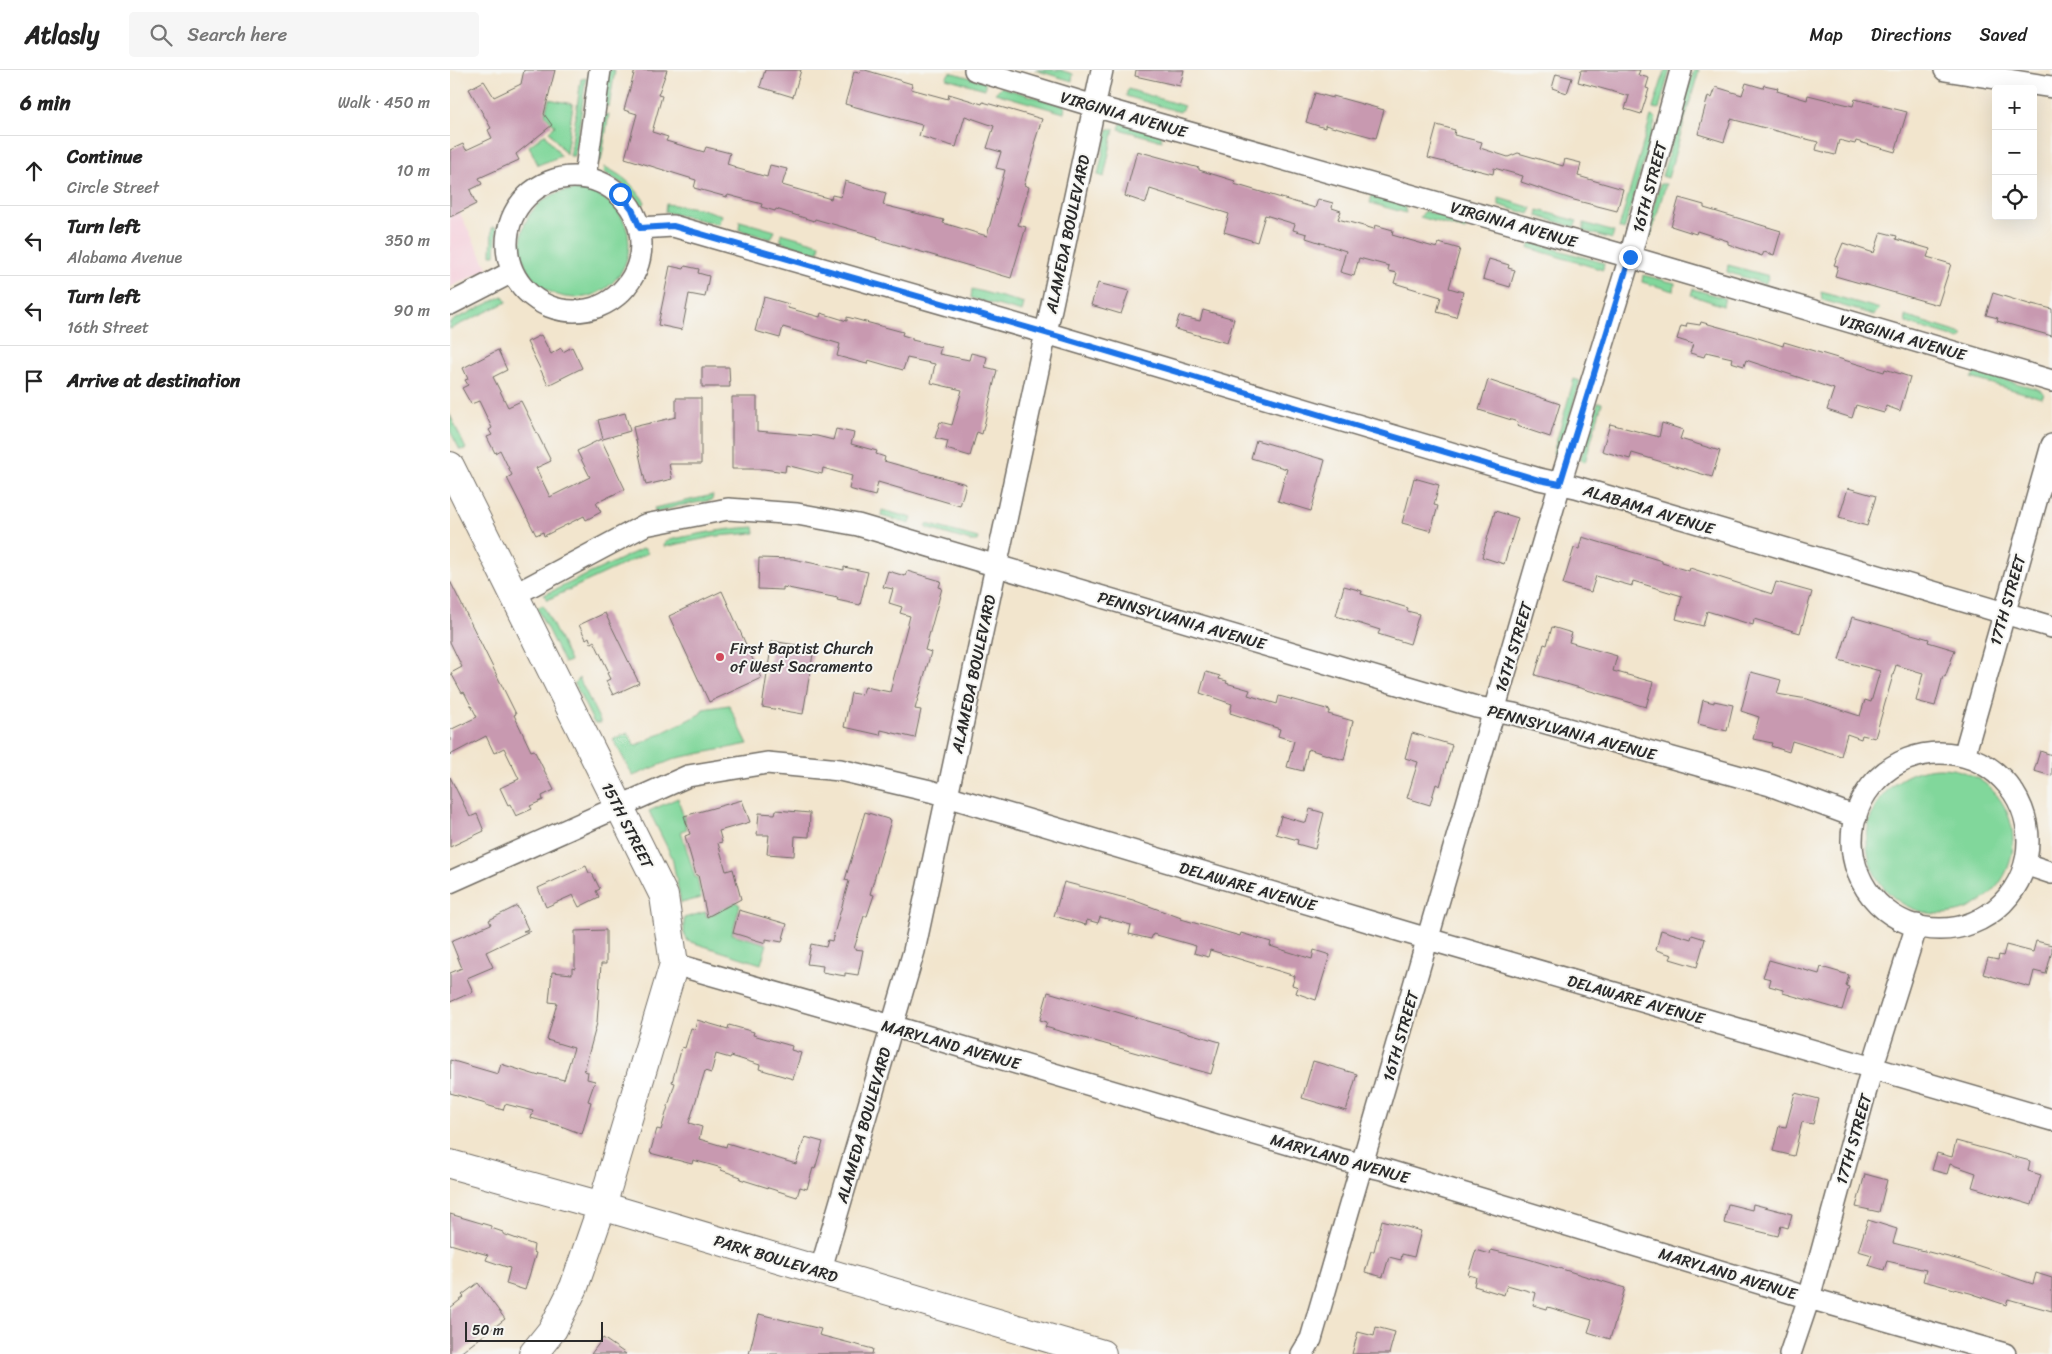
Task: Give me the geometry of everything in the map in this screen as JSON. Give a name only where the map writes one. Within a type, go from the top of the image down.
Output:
[{"type":"street","points":[[585,177],[600,70]]},
{"type":"street","name":"VIRGINIA AVENUE","points":[[975,70],[1094,106],[1630,257],[2052,381]]},
{"type":"street","name":"ALAMEDA BOULEVARD","points":[[820,1272],[914,951],[1102,70]]},
{"type":"street","name":"16TH STREET","points":[[1308,1349],[1560,484],[1630,257],[1682,70]]},
{"type":"street","points":[[1945,70],[2052,87]]},
{"type":"street","points":[[564,176],[585,177],[604,182],[620,194],[632,209],[640,228],[642,250],[636,271],[624,290],[606,304],[585,311],[564,311],[542,304],[524,291],[512,272],[506,252],[507,231],[514,211],[522,200],[544,182],[564,176]]},
{"type":"street","name":"ALABAMA AVENUE","points":[[640,228],[673,226],[2052,627]]},
{"type":"street","points":[[450,304],[512,272]]},
{"type":"street","name":"17TH STREET","points":[[1964,756],[2052,445]]},
{"type":"street","name":"15TH STREET","points":[[450,466],[618,808],[664,896],[674,964],[602,1206],[574,1287],[553,1329],[534,1354]]},
{"type":"street","name":"PENNSYLVANIA AVENUE","points":[[514,594],[645,525],[728,509],[797,514],[858,525],[1494,711],[1514,714],[1770,785],[1856,817]]},
{"type":"street","points":[[1934,753],[1964,756],[1991,769],[2003,779],[2016,798],[2025,819],[2028,834],[2025,864],[2011,892],[1990,913],[1962,926],[1939,928],[1917,925],[1889,912],[1868,890],[1860,877],[1854,855],[1853,832],[1856,817],[1861,802],[1879,778],[1904,760],[1934,753]]},
{"type":"street","name":"DELAWARE AVENUE","points":[[450,882],[688,776],[767,763],[840,770],[930,791],[1428,939],[2052,1120]]},
{"type":"street","points":[[2025,864],[2052,872]]},
{"type":"street","name":"17TH STREET","points":[[1790,1354],[1808,1298],[1872,1068],[1917,925]]},
{"type":"street","name":"MARYLAND AVENUE","points":[[674,964],[892,1026],[1808,1298],[2005,1354]]},
{"type":"street","name":"PARK BOULEVARD","points":[[450,1164],[602,1206],[1102,1354]]},
{"type":"shaded area","points":[[450,194],[488,269],[450,287]]},
{"type":"green space","points":[[609,70],[615,70],[609,107],[604,105]]},
{"type":"green space","points":[[1035,70],[1060,70],[1073,74],[1072,81]]},
{"type":"green space","points":[[1665,70],[1670,70],[1659,109],[1653,108]]},
{"type":"green space","points":[[1694,70],[1699,70],[1668,178],[1662,176]]},
{"type":"green space","points":[[950,72],[985,82],[985,89],[946,78]]},
{"type":"green space","points":[[586,78],[575,156],[570,156],[581,79]]},
{"type":"green space","points":[[1001,87],[1065,106],[1064,113],[995,93]]},
{"type":"green space","points":[[1128,89],[1184,106],[1180,112],[1126,96]]},
{"type":"green space","points":[[549,99],[573,104],[566,154],[549,131],[555,126],[545,114]]},
{"type":"green space","points":[[609,114],[601,161],[597,160],[603,116]]},
{"type":"green space","points":[[1651,116],[1656,118],[1624,230],[1619,228]]},
{"type":"green space","points":[[1121,123],[1161,134],[1162,141],[1119,129]]},
{"type":"green space","points":[[1108,129],[1114,129],[1104,177],[1098,175]]},
{"type":"green space","points":[[545,134],[561,156],[538,165],[529,146]]},
{"type":"green space","points":[[605,167],[618,174],[632,186],[645,202],[642,207],[627,187],[604,172]]},
{"type":"green space","points":[[1660,184],[1666,184],[1650,238],[1645,237]]},
{"type":"green space","points":[[575,190],[596,194],[613,206],[625,223],[629,244],[625,265],[613,282],[596,294],[575,298],[554,294],[537,282],[525,265],[521,244],[525,223],[537,206],[554,194]]},
{"type":"green space","points":[[1372,195],[1404,205],[1406,213],[1370,203]]},
{"type":"green space","points":[[1499,198],[1532,208],[1529,214],[1499,205]]},
{"type":"green space","points":[[666,204],[698,208],[722,215],[718,224],[665,212]]},
{"type":"green space","points":[[1538,210],[1577,221],[1574,227],[1537,216]]},
{"type":"green space","points":[[1425,211],[1467,223],[1465,230],[1420,217]]},
{"type":"green space","points":[[740,221],[775,231],[771,239],[739,230]]},
{"type":"green space","points":[[1584,223],[1614,232],[1612,239],[1584,231]]},
{"type":"green space","points":[[492,227],[497,228],[495,255],[491,255]]},
{"type":"green space","points":[[781,233],[820,244],[818,253],[781,242]]},
{"type":"green space","points":[[1531,242],[1604,263],[1603,270],[1529,248]]},
{"type":"green space","points":[[1728,265],[1769,276],[1765,284],[1727,272]]},
{"type":"green space","points":[[1643,275],[1675,283],[1674,291],[1642,282]]},
{"type":"green space","points":[[972,289],[1024,303],[1022,312],[971,298]]},
{"type":"green space","points":[[1693,289],[1725,298],[1723,306],[1691,295]]},
{"type":"green space","points":[[1821,292],[1880,309],[1874,315],[1822,300]]},
{"type":"green space","points":[[503,296],[507,302],[450,329],[450,322]]},
{"type":"green space","points":[[1905,316],[1962,334],[1962,338],[1959,339],[1906,323]]},
{"type":"green space","points":[[1976,372],[2038,389],[2044,393],[2042,398],[1971,378]]},
{"type":"green space","points":[[1574,379],[1580,381],[1560,448],[1557,453],[1553,453]]},
{"type":"green space","points":[[1598,402],[1602,403],[1585,462],[1581,460],[1581,457]]},
{"type":"green space","points":[[450,415],[466,449],[460,450],[450,431]]},
{"type":"green space","points":[[713,495],[712,500],[678,506],[656,513],[654,508]]},
{"type":"green space","points":[[882,510],[912,518],[910,524],[881,516]]},
{"type":"green space","points":[[927,524],[978,538],[977,541],[970,541],[926,528]]},
{"type":"green space","points":[[754,527],[755,533],[717,536],[664,547],[665,541],[676,538],[720,530]]},
{"type":"green space","points":[[644,548],[648,553],[547,600],[544,595]]},
{"type":"green space","points":[[543,605],[570,661],[564,663],[537,608]]},
{"type":"green space","points":[[579,678],[601,723],[594,723],[574,683]]},
{"type":"green space","points":[[729,705],[748,744],[677,758],[633,776],[613,739],[628,733],[635,746],[700,714],[703,709]]},
{"type":"green space","points":[[1940,768],[1968,774],[1991,790],[2007,813],[2013,841],[2007,869],[1991,892],[1968,908],[1940,914],[1912,908],[1889,892],[1873,869],[1867,841],[1873,813],[1889,790],[1912,774]]},
{"type":"green space","points":[[678,798],[687,829],[681,831],[695,877],[697,877],[701,898],[681,903],[672,857],[649,811]]},
{"type":"green space","points":[[736,902],[740,905],[732,934],[767,944],[761,964],[688,941],[684,934],[684,918],[705,912],[707,917]]},
{"type":"building","points":[[524,70],[555,70],[544,114],[552,125],[516,154],[519,160],[479,178],[482,184],[470,190],[476,204],[450,217],[450,150],[463,144],[466,150],[492,138],[488,130],[491,128],[469,89],[484,81],[494,97],[521,84]]},
{"type":"building","points":[[635,70],[667,70],[658,95],[662,96],[652,132],[668,137],[666,141],[704,152],[706,147],[730,153],[727,164],[767,177],[770,165],[787,169],[782,185],[831,199],[832,195],[841,197],[845,181],[886,193],[883,205],[944,220],[943,223],[987,236],[1005,170],[996,168],[1001,152],[987,148],[994,126],[965,116],[956,147],[919,136],[922,125],[845,104],[854,72],[859,73],[860,70],[865,70],[912,84],[911,89],[948,99],[949,94],[1042,119],[1024,185],[1029,187],[1018,225],[1026,227],[1011,278],[815,219],[814,221],[776,209],[775,211],[761,207],[762,204],[694,188],[696,180],[625,158],[637,114],[624,110]]},
{"type":"building","points":[[765,70],[801,70],[793,97],[760,87]]},
{"type":"building","points":[[1136,70],[1184,70],[1180,86],[1135,76]]},
{"type":"building","points":[[1581,70],[1640,70],[1638,75],[1649,78],[1646,88],[1649,89],[1641,114],[1625,109],[1629,96],[1578,82]]},
{"type":"building","points":[[1556,74],[1572,78],[1567,93],[1552,88]]},
{"type":"building","points":[[1746,83],[1763,88],[1764,85],[1778,88],[1777,91],[1807,100],[1808,95],[1853,106],[1855,99],[1907,112],[1895,152],[1856,141],[1855,144],[1839,140],[1835,155],[1816,150],[1818,142],[1731,119],[1724,142],[1698,134],[1708,96],[1712,98],[1716,87],[1742,95]]},
{"type":"building","points":[[1315,93],[1384,110],[1376,138],[1325,125],[1325,128],[1306,122]]},
{"type":"building","points":[[1437,125],[1455,130],[1454,135],[1482,142],[1480,148],[1508,157],[1518,153],[1563,166],[1565,159],[1581,163],[1578,176],[1623,189],[1617,211],[1574,200],[1521,182],[1523,176],[1494,168],[1493,174],[1428,158]]},
{"type":"building","points":[[1137,151],[1199,168],[1199,170],[1235,181],[1234,184],[1315,208],[1318,199],[1333,203],[1332,208],[1341,211],[1338,219],[1374,229],[1375,225],[1393,230],[1392,235],[1437,248],[1439,243],[1460,249],[1449,288],[1463,292],[1456,317],[1437,312],[1441,297],[1394,283],[1397,273],[1388,271],[1389,266],[1359,258],[1354,276],[1340,272],[1346,251],[1306,238],[1307,234],[1293,230],[1295,224],[1265,215],[1257,242],[1224,232],[1229,214],[1150,189],[1146,203],[1125,196]]},
{"type":"building","points":[[1679,198],[1704,205],[1704,208],[1781,231],[1774,255],[1764,252],[1762,256],[1728,244],[1728,241],[1697,231],[1696,234],[1671,226]]},
{"type":"building","points":[[1881,232],[1897,236],[1896,239],[1930,249],[1927,257],[1951,264],[1938,305],[1835,276],[1838,266],[1834,265],[1843,243],[1874,253]]},
{"type":"building","points":[[1489,259],[1509,265],[1508,268],[1515,270],[1510,287],[1483,279]]},
{"type":"building","points":[[670,266],[684,269],[685,266],[699,269],[698,273],[709,276],[705,297],[689,294],[682,330],[658,325]]},
{"type":"building","points":[[1098,283],[1129,291],[1121,314],[1091,305]]},
{"type":"building","points":[[1993,293],[2052,309],[2052,336],[1997,321],[1998,318],[1986,315]]},
{"type":"building","points":[[764,297],[789,304],[788,308],[820,317],[821,313],[847,321],[847,317],[903,332],[902,335],[912,338],[912,340],[941,347],[939,354],[969,360],[971,353],[987,357],[985,367],[997,370],[982,434],[977,432],[970,456],[946,449],[948,441],[935,438],[940,422],[952,425],[962,390],[931,383],[935,364],[907,358],[903,370],[868,360],[867,364],[837,356],[840,344],[783,327],[780,338],[755,331]]},
{"type":"building","points":[[1203,310],[1234,319],[1227,343],[1175,329],[1179,316],[1200,321]]},
{"type":"building","points":[[1701,322],[1783,346],[1784,342],[1884,372],[1885,369],[1910,377],[1900,411],[1886,406],[1884,413],[1856,405],[1852,418],[1827,410],[1834,389],[1746,360],[1744,366],[1731,362],[1732,358],[1706,352],[1704,357],[1690,353],[1693,344],[1677,339],[1681,326],[1686,327],[1687,323],[1700,325]]},
{"type":"building","points":[[541,335],[551,354],[561,348],[563,352],[572,347],[582,368],[548,385],[527,342]]},
{"type":"building","points":[[498,350],[507,370],[493,377],[508,407],[521,401],[551,461],[536,468],[550,497],[590,477],[577,451],[601,439],[625,489],[596,503],[601,512],[586,520],[584,516],[544,536],[543,532],[536,535],[507,478],[512,475],[500,450],[495,453],[487,437],[492,435],[489,430],[492,428],[479,401],[471,404],[462,388],[468,385],[465,380],[468,379],[463,368]]},
{"type":"building","points":[[702,367],[729,367],[730,387],[702,387]]},
{"type":"building","points":[[1488,380],[1560,404],[1550,437],[1517,426],[1518,422],[1479,410]]},
{"type":"building","points":[[732,397],[757,397],[757,431],[817,436],[833,440],[836,429],[854,433],[851,444],[877,451],[876,454],[885,457],[884,461],[966,484],[960,506],[878,482],[875,496],[849,489],[852,476],[823,468],[822,474],[786,465],[785,472],[764,469],[732,469]]},
{"type":"building","points":[[676,398],[701,398],[701,464],[669,464],[672,479],[646,485],[633,427],[676,417]]},
{"type":"building","points":[[625,413],[630,431],[603,439],[598,420]]},
{"type":"building","points":[[1662,423],[1683,430],[1680,439],[1720,451],[1712,477],[1632,453],[1630,459],[1602,451],[1610,424],[1659,437]]},
{"type":"building","points":[[1256,440],[1325,460],[1311,511],[1278,501],[1287,469],[1251,458]]},
{"type":"building","points":[[1414,478],[1439,485],[1434,505],[1438,506],[1431,531],[1402,523]]},
{"type":"building","points":[[1848,488],[1876,496],[1867,526],[1839,518]]},
{"type":"building","points":[[1495,511],[1518,518],[1504,564],[1482,557]]},
{"type":"building","points":[[1582,537],[1662,561],[1662,563],[1689,571],[1690,568],[1772,594],[1776,582],[1812,592],[1800,633],[1754,619],[1753,625],[1707,611],[1703,626],[1676,619],[1682,596],[1633,581],[1632,586],[1596,576],[1591,592],[1563,584],[1574,548],[1579,549]]},
{"type":"building","points":[[759,558],[793,559],[844,570],[844,567],[868,572],[860,605],[837,600],[838,598],[783,587],[783,590],[758,589]]},
{"type":"building","points":[[888,571],[905,576],[907,571],[941,581],[939,587],[942,588],[925,650],[931,652],[915,709],[921,710],[915,738],[881,730],[880,735],[844,727],[851,693],[862,695],[865,687],[890,692],[910,616],[900,613],[902,607],[889,603],[893,589],[883,587]]},
{"type":"building","points":[[450,581],[516,714],[514,715],[531,751],[534,750],[554,790],[542,796],[543,800],[530,806],[532,809],[516,816],[500,788],[519,779],[504,748],[494,753],[486,736],[450,755],[450,730],[477,717],[464,692],[462,693],[451,673],[462,667],[450,642]]},
{"type":"building","points":[[1344,586],[1362,591],[1361,594],[1408,608],[1407,611],[1419,614],[1410,644],[1378,634],[1380,630],[1336,616]]},
{"type":"building","name":"First Baptist Church of West Sacramento","points":[[722,591],[761,678],[709,702],[669,616]]},
{"type":"building","points":[[605,613],[639,683],[613,695],[606,681],[610,679],[607,673],[609,672],[594,641],[591,643],[589,637],[586,639],[579,625]]},
{"type":"building","points":[[1852,617],[1929,639],[1928,642],[1955,650],[1945,677],[1943,676],[1935,706],[1916,701],[1923,673],[1896,665],[1875,738],[1862,735],[1861,739],[1847,734],[1841,756],[1792,741],[1789,752],[1771,746],[1772,743],[1753,739],[1759,717],[1741,711],[1751,672],[1781,680],[1777,694],[1807,699],[1860,716],[1865,700],[1871,702],[1880,671],[1839,660]]},
{"type":"building","points":[[1552,627],[1572,633],[1569,642],[1617,656],[1613,671],[1653,682],[1646,707],[1535,675],[1544,644],[1547,645]]},
{"type":"building","points":[[772,641],[814,648],[803,714],[762,707]]},
{"type":"building","points":[[1206,672],[1220,676],[1219,679],[1227,681],[1226,683],[1250,690],[1248,695],[1277,704],[1279,696],[1330,710],[1328,714],[1353,721],[1344,760],[1308,749],[1303,771],[1287,767],[1294,741],[1278,736],[1280,729],[1230,713],[1232,704],[1200,693]]},
{"type":"building","points":[[1703,700],[1733,705],[1727,731],[1698,724]]},
{"type":"building","points":[[1412,733],[1452,745],[1440,786],[1436,784],[1430,805],[1407,798],[1418,762],[1405,758]]},
{"type":"building","points":[[2040,751],[2052,755],[2052,776],[2034,771]]},
{"type":"building","points":[[450,777],[470,817],[477,814],[484,831],[450,847]]},
{"type":"building","points":[[742,800],[750,822],[719,831],[722,842],[718,843],[726,871],[733,869],[741,899],[707,917],[698,875],[696,875],[685,836],[690,834],[684,816]]},
{"type":"building","points":[[1310,809],[1324,813],[1315,849],[1297,844],[1298,840],[1276,834],[1281,816],[1306,823]]},
{"type":"building","points":[[776,810],[810,813],[809,837],[795,836],[794,856],[767,854],[769,835],[757,835],[759,813],[775,814]]},
{"type":"building","points":[[865,812],[891,820],[870,894],[874,895],[867,916],[864,916],[854,949],[863,950],[858,975],[845,973],[845,976],[822,972],[823,966],[807,964],[811,944],[826,947],[828,940],[832,941],[849,881],[845,880]]},
{"type":"building","points":[[586,866],[600,889],[596,891],[599,897],[579,907],[573,895],[546,907],[538,888]]},
{"type":"building","points":[[1064,882],[1133,900],[1181,919],[1240,936],[1241,933],[1271,942],[1270,946],[1312,959],[1314,950],[1330,955],[1316,1000],[1296,993],[1298,987],[1292,985],[1295,976],[1210,950],[1208,957],[1194,953],[1196,946],[1153,934],[1151,939],[1129,934],[1131,925],[1100,917],[1098,923],[1087,920],[1086,925],[1054,916]]},
{"type":"building","points":[[517,906],[528,929],[523,931],[530,931],[486,952],[493,967],[467,978],[473,992],[450,1002],[450,973],[462,968],[451,941],[491,924],[489,920]]},
{"type":"building","points":[[739,910],[787,924],[782,942],[766,939],[766,943],[733,933]]},
{"type":"building","points":[[606,930],[606,964],[601,964],[597,1023],[584,1071],[588,1072],[587,1079],[595,1081],[588,1101],[591,1102],[582,1134],[531,1118],[533,1111],[505,1104],[503,1110],[450,1093],[450,1060],[498,1074],[501,1064],[539,1076],[540,1074],[564,1080],[574,1048],[547,1040],[557,1003],[549,1002],[552,972],[572,974],[572,968],[575,969],[575,931]]},
{"type":"building","points":[[1661,930],[1691,939],[1692,935],[1705,939],[1697,967],[1670,959],[1672,955],[1656,950]]},
{"type":"building","points":[[2036,941],[2052,945],[2052,951],[2046,974],[2034,971],[2030,987],[1983,974],[1988,958],[1998,960],[1999,955],[2003,956],[2006,945],[2033,952]]},
{"type":"building","points":[[1769,960],[1819,974],[1821,967],[1849,975],[1846,986],[1849,987],[1842,1010],[1783,993],[1783,990],[1769,986],[1771,979],[1763,977]]},
{"type":"building","points":[[1048,992],[1220,1042],[1211,1074],[1045,1027],[1047,1022],[1040,1020]]},
{"type":"building","points":[[697,1020],[728,1029],[729,1025],[754,1032],[753,1035],[792,1046],[791,1050],[801,1053],[793,1079],[759,1069],[760,1065],[731,1056],[730,1058],[716,1054],[711,1073],[705,1071],[689,1123],[702,1127],[699,1139],[726,1147],[727,1143],[796,1164],[805,1137],[823,1142],[807,1189],[800,1187],[797,1197],[740,1179],[741,1177],[721,1170],[722,1168],[693,1160],[692,1164],[650,1153],[657,1129],[661,1130],[675,1083],[672,1082],[682,1047],[685,1048],[691,1028],[695,1029]]},
{"type":"building","points":[[1313,1061],[1357,1074],[1346,1111],[1302,1098]]},
{"type":"building","points":[[1795,1093],[1819,1099],[1813,1124],[1802,1122],[1794,1156],[1773,1151],[1779,1126],[1786,1127]]},
{"type":"building","points":[[1956,1141],[2030,1161],[2028,1171],[2041,1175],[2032,1205],[1972,1187],[1976,1173],[1950,1164],[1947,1174],[1932,1170],[1937,1153],[1952,1157]]},
{"type":"building","points":[[1865,1174],[1887,1180],[1879,1212],[1856,1207]]},
{"type":"building","points":[[1728,1204],[1752,1210],[1753,1204],[1792,1214],[1788,1228],[1781,1226],[1778,1236],[1724,1223]]},
{"type":"building","points":[[450,1214],[491,1226],[491,1228],[503,1232],[503,1234],[534,1245],[533,1252],[536,1253],[525,1290],[506,1284],[510,1268],[486,1260],[488,1255],[450,1244]]},
{"type":"building","points":[[1382,1220],[1421,1231],[1414,1257],[1402,1254],[1401,1260],[1389,1257],[1383,1277],[1365,1272],[1371,1251],[1374,1251]]},
{"type":"building","points":[[1868,1220],[1897,1229],[1893,1243],[1960,1260],[2033,1284],[2036,1273],[2052,1278],[2052,1311],[2008,1299],[2006,1305],[1970,1293],[1923,1281],[1926,1270],[1887,1261],[1884,1270],[1868,1265],[1872,1255],[1858,1251]]},
{"type":"building","points":[[1476,1250],[1490,1254],[1491,1250],[1525,1258],[1625,1288],[1610,1339],[1588,1332],[1592,1320],[1548,1307],[1547,1309],[1533,1305],[1536,1293],[1507,1285],[1504,1295],[1474,1286],[1476,1277],[1468,1275]]},
{"type":"building","points":[[478,1283],[505,1319],[459,1354],[450,1354],[450,1308],[464,1297],[462,1295]]},
{"type":"building","points":[[759,1314],[821,1329],[819,1335],[873,1349],[872,1354],[749,1354]]},
{"type":"building","points":[[1376,1327],[1395,1332],[1389,1354],[1352,1354],[1358,1332],[1374,1336]]},
{"type":"building","points":[[603,1338],[626,1354],[591,1354]]},
{"type":"place","name":"First Baptist Church of West Sacramento","points":[[720,657]]},
{"type":"route","points":[[620,194],[632,209],[640,228],[673,226],[1046,333],[1539,480],[1560,484],[1630,257]]}]
